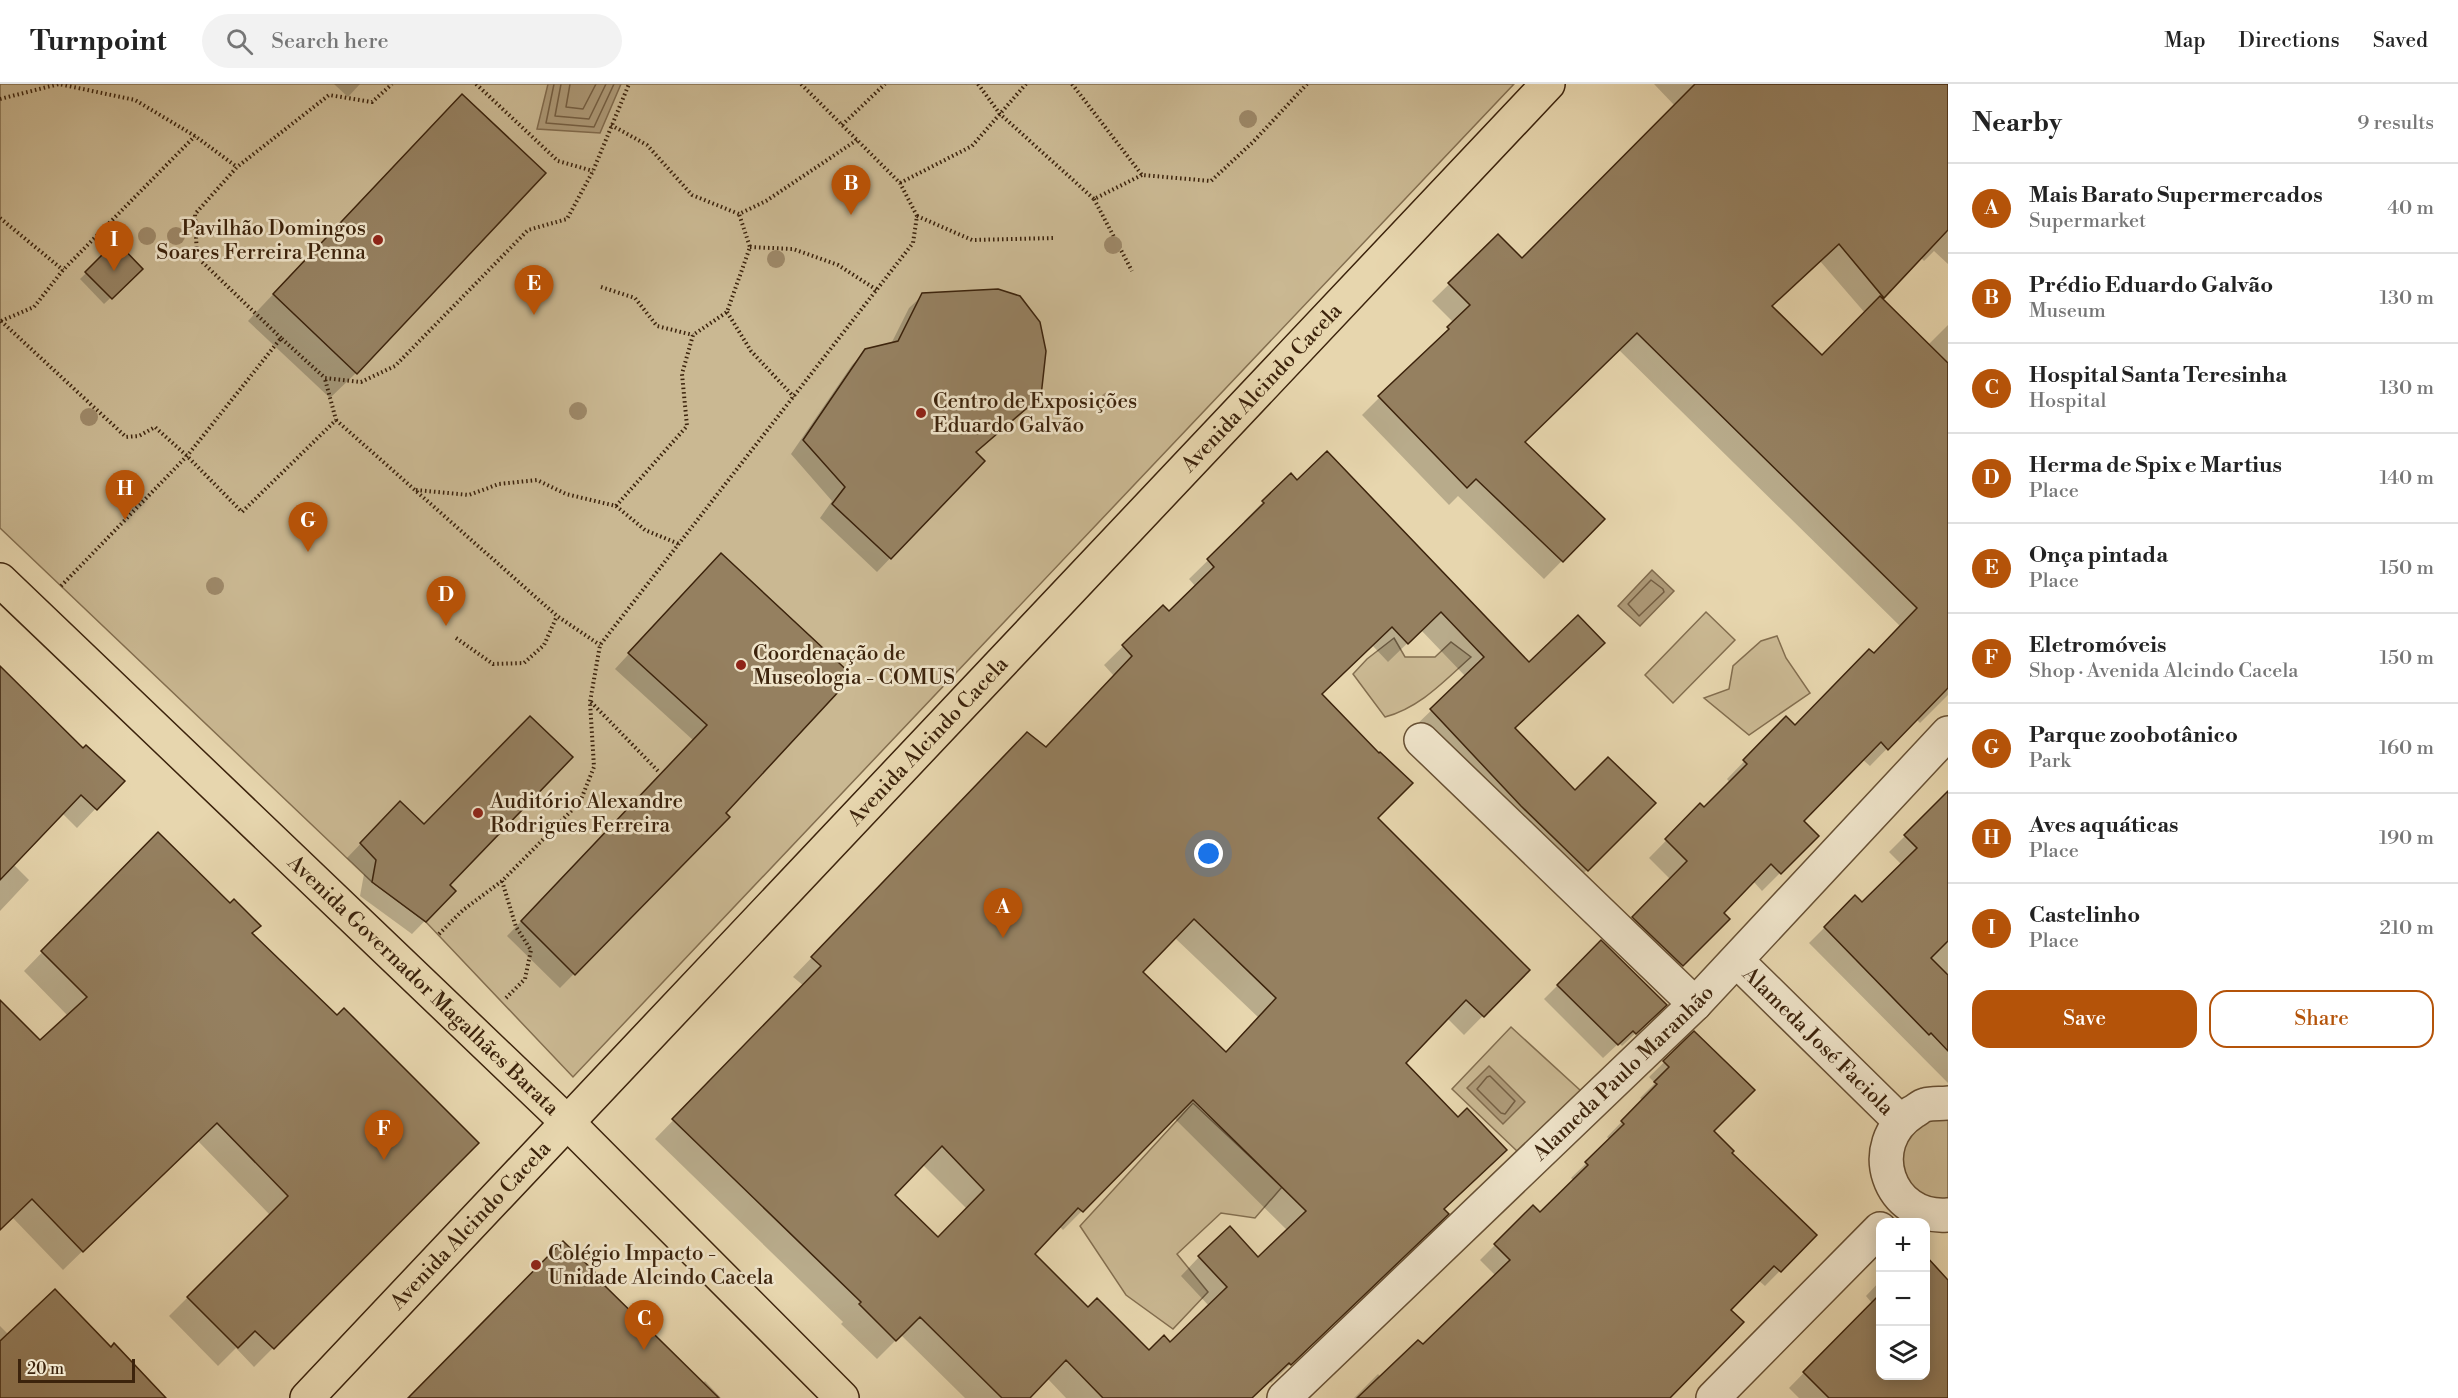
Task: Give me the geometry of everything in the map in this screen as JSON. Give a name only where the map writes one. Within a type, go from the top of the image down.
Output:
[{"type":"main road","name":"Avenida Alcindo Cacela","points":[[308,1398],[1548,84]]},
{"type":"main road","name":"Avenida Governador Magalhães Barata","points":[[0,580],[568,1123],[842,1398]]},
{"type":"street","name":"Alameda Paulo Maranhão","points":[[1284,1398],[1695,1004],[1948,733]]},
{"type":"street","points":[[1421,740],[1695,1004]]},
{"type":"street","name":"Alameda José Faciola","points":[[1737,961],[1900,1121]]},
{"type":"street","points":[[1948,1103],[1924,1105],[1900,1121],[1886,1148],[1888,1178],[1896,1213],[1948,1215]]},
{"type":"street","points":[[1713,1398],[1876,1234]]},
{"type":"path","points":[[0,99],[59,84],[135,100],[195,135],[237,167]]},
{"type":"path","points":[[392,84],[372,102],[329,95],[237,167],[195,214],[196,257],[325,378],[336,420],[557,616],[600,645]]},
{"type":"path","points":[[476,84],[558,161],[593,171]]},
{"type":"path","points":[[325,378],[360,382],[395,366],[528,230],[567,219],[593,171],[628,84]]},
{"type":"path","points":[[439,934],[463,910],[502,881],[580,802],[594,767],[590,702],[600,645],[914,243],[917,216],[900,183],[801,84]]},
{"type":"path","points":[[842,125],[885,84]]},
{"type":"path","points":[[978,84],[1000,114],[1094,199],[1132,271]]},
{"type":"path","points":[[900,183],[972,146],[1026,84]]},
{"type":"path","points":[[1072,84],[1142,175]]},
{"type":"path","points":[[1094,199],[1142,175],[1210,181],[1253,142],[1307,84]]},
{"type":"path","points":[[611,125],[647,145],[692,195],[739,214],[766,201],[857,140]]},
{"type":"path","points":[[195,135],[63,270],[34,307],[1,321],[126,437],[139,436],[155,428],[187,456],[242,512],[336,420]]},
{"type":"path","points":[[616,506],[687,426],[682,374],[693,335],[727,312],[750,247],[739,214]]},
{"type":"path","points":[[917,216],[972,240],[1054,238]]},
{"type":"path","points":[[0,218],[63,270]]},
{"type":"path","points":[[750,247],[793,249],[838,265],[877,290]]},
{"type":"path","points":[[601,287],[635,298],[657,326],[693,335]]},
{"type":"path","points":[[727,312],[751,351],[794,397]]},
{"type":"path","points":[[61,586],[187,456],[281,338]]},
{"type":"path","points":[[416,490],[469,495],[499,484],[537,480],[566,494],[616,506],[645,530],[679,544]]},
{"type":"path","points":[[456,638],[493,664],[524,663],[544,645],[557,616]]},
{"type":"path","points":[[590,702],[660,773]]},
{"type":"path","points":[[502,881],[516,927],[531,950],[525,979],[504,1000]]},
{"type":"shaded area","points":[[0,84],[1514,84],[573,1077],[426,922],[372,882],[0,528]]},
{"type":"shaded area","points":[[1706,612],[1735,640],[1673,703],[1645,675]]},
{"type":"shaded area","points":[[1777,636],[1786,658],[1810,693],[1749,735],[1704,698],[1729,689],[1733,666],[1761,641]]},
{"type":"shaded area","points":[[1394,638],[1405,657],[1435,657],[1451,642],[1471,657],[1421,700],[1398,713],[1385,717],[1353,674],[1367,659]]},
{"type":"shaded area","points":[[1511,1027],[1581,1091],[1518,1152],[1452,1089]]},
{"type":"shaded area","points":[[1193,1103],[1282,1187],[1255,1218],[1221,1213],[1177,1254],[1208,1292],[1173,1329],[1126,1295],[1080,1226]]},
{"type":"shaded area","points":[[1948,1111],[1948,1208],[1921,1205],[1893,1150],[1899,1134]]},
{"type":"water","points":[[548,84],[621,84],[600,133],[537,129]]},
{"type":"water","points":[[1652,570],[1674,591],[1640,626],[1618,606]]},
{"type":"water","points":[[1489,1066],[1525,1102],[1503,1124],[1467,1088]]},
{"type":"building","points":[[1695,84],[1948,84],[1948,230],[1884,298],[1839,244],[1772,306],[1822,355],[1880,296],[1948,363],[1948,688],[1888,750],[1881,742],[1804,821],[1819,836],[1781,874],[1771,864],[1724,913],[1730,919],[1683,966],[1632,917],[1687,861],[1665,839],[1700,803],[1704,807],[1747,764],[1743,760],[1786,716],[1795,725],[1869,649],[1874,653],[1917,608],[1637,333],[1525,442],[1605,519],[1563,562],[1476,479],[1467,488],[1378,396],[1449,329],[1447,327],[1470,305],[1448,283],[1498,234],[1522,258]]},
{"type":"building","name":"Pavilhão Domingos Soares Ferreira Penna","points":[[462,94],[546,173],[357,374],[273,294]]},
{"type":"building","points":[[116,241],[143,269],[112,299],[85,272]]},
{"type":"building","name":"Centro de Exposições Eduardo Galvão","points":[[998,289],[1020,296],[1040,322],[1046,351],[1041,396],[976,452],[985,461],[891,559],[832,504],[845,487],[803,440],[865,349],[898,341],[922,293]]},
{"type":"building","points":[[1327,451],[1529,662],[1578,615],[1605,643],[1515,728],[1575,790],[1608,757],[1656,803],[1588,871],[1521,806],[1430,709],[1484,657],[1441,612],[1408,644],[1392,627],[1322,694],[1379,753],[1413,783],[1378,818],[1530,970],[1484,1017],[1466,1000],[1406,1063],[1458,1117],[1467,1108],[1507,1150],[1444,1209],[1449,1214],[1291,1365],[1289,1363],[1252,1398],[1103,1398],[1066,1360],[1030,1398],[1002,1398],[920,1317],[896,1341],[859,1304],[861,1302],[672,1119],[821,966],[811,957],[1027,732],[1046,747],[1132,656],[1122,645],[1163,605],[1169,611],[1214,567],[1207,559],[1291,473],[1297,480]],"holes":[[[1194,919],[1276,998],[1226,1052],[1143,972]],[[1193,1100],[1306,1211],[1258,1257],[1230,1226],[1198,1256],[1227,1287],[1170,1342],[1164,1335],[1149,1350],[1097,1298],[1088,1307],[1035,1254],[1078,1208],[1083,1212]],[[942,1146],[984,1190],[938,1237],[895,1195]]]},
{"type":"building","points":[[721,553],[853,676],[726,813],[730,817],[575,975],[521,921],[707,725],[628,653]]},
{"type":"building","points":[[0,666],[83,748],[86,745],[125,781],[97,810],[81,795],[0,880]]},
{"type":"building","name":"Auditório Alexandre Rodrigues Ferreira","points":[[530,716],[573,757],[450,885],[456,891],[426,922],[372,882],[376,860],[360,843],[400,801],[424,824]]},
{"type":"building","points":[[1948,791],[1948,941],[1931,958],[1948,975],[1948,1051],[1931,1033],[1929,1035],[1824,927],[1855,895],[1862,902],[1917,848],[1904,835]]},
{"type":"building","points":[[158,832],[230,903],[234,899],[261,926],[252,933],[337,1015],[344,1008],[479,1143],[274,1349],[255,1331],[238,1348],[187,1297],[288,1196],[217,1123],[83,1252],[32,1199],[0,1230],[0,1000],[40,1040],[87,997],[41,951]]},
{"type":"building","points":[[1601,940],[1667,1005],[1636,1034],[1633,1031],[1618,1045],[1557,985]]},
{"type":"building","points":[[1694,1031],[1755,1090],[1714,1131],[1734,1151],[1732,1153],[1817,1235],[1781,1272],[1774,1266],[1731,1310],[1744,1322],[1670,1398],[1357,1398],[1418,1340],[1423,1344],[1510,1260],[1494,1244],[1533,1205],[1540,1212],[1588,1165],[1585,1162],[1624,1124],[1621,1121],[1657,1084],[1654,1082],[1669,1067],[1663,1061]]},
{"type":"building","points":[[563,1241],[605,1282],[603,1284],[719,1398],[408,1398]]},
{"type":"building","points":[[1930,1260],[1948,1280],[1948,1398],[1829,1398],[1803,1372],[1876,1298],[1876,1380],[1930,1380]]},
{"type":"building","points":[[55,1289],[111,1347],[114,1343],[166,1398],[0,1398],[0,1341]]},
{"type":"place","name":"Prédio Eduardo Galvão","points":[[851,215]]},
{"type":"place","name":"Pavilhão Domingos Soares Ferreira Penna","points":[[378,240]]},
{"type":"place","name":"Castelinho","points":[[114,271]]},
{"type":"place","name":"Onça pintada","points":[[534,315]]},
{"type":"place","name":"Centro de Exposições Eduardo Galvão","points":[[921,413]]},
{"type":"place","name":"Aves aquáticas","points":[[125,520]]},
{"type":"place","name":"Parque zoobotânico","points":[[308,552]]},
{"type":"place","name":"Herma de Spix e Martius","points":[[446,626]]},
{"type":"place","name":"Coordenação de Museologia - COMUS","points":[[741,665]]},
{"type":"place","name":"Auditório Alexandre Rodrigues Ferreira","points":[[478,813]]},
{"type":"place","name":"Mais Barato Supermercados","points":[[1003,938]]},
{"type":"place","name":"Eletromóveis","points":[[384,1160]]},
{"type":"place","name":"Colégio Impacto - Unidade Alcindo Cacela","points":[[536,1265]]},
{"type":"place","name":"Hospital Santa Teresinha","points":[[644,1350]]}]
